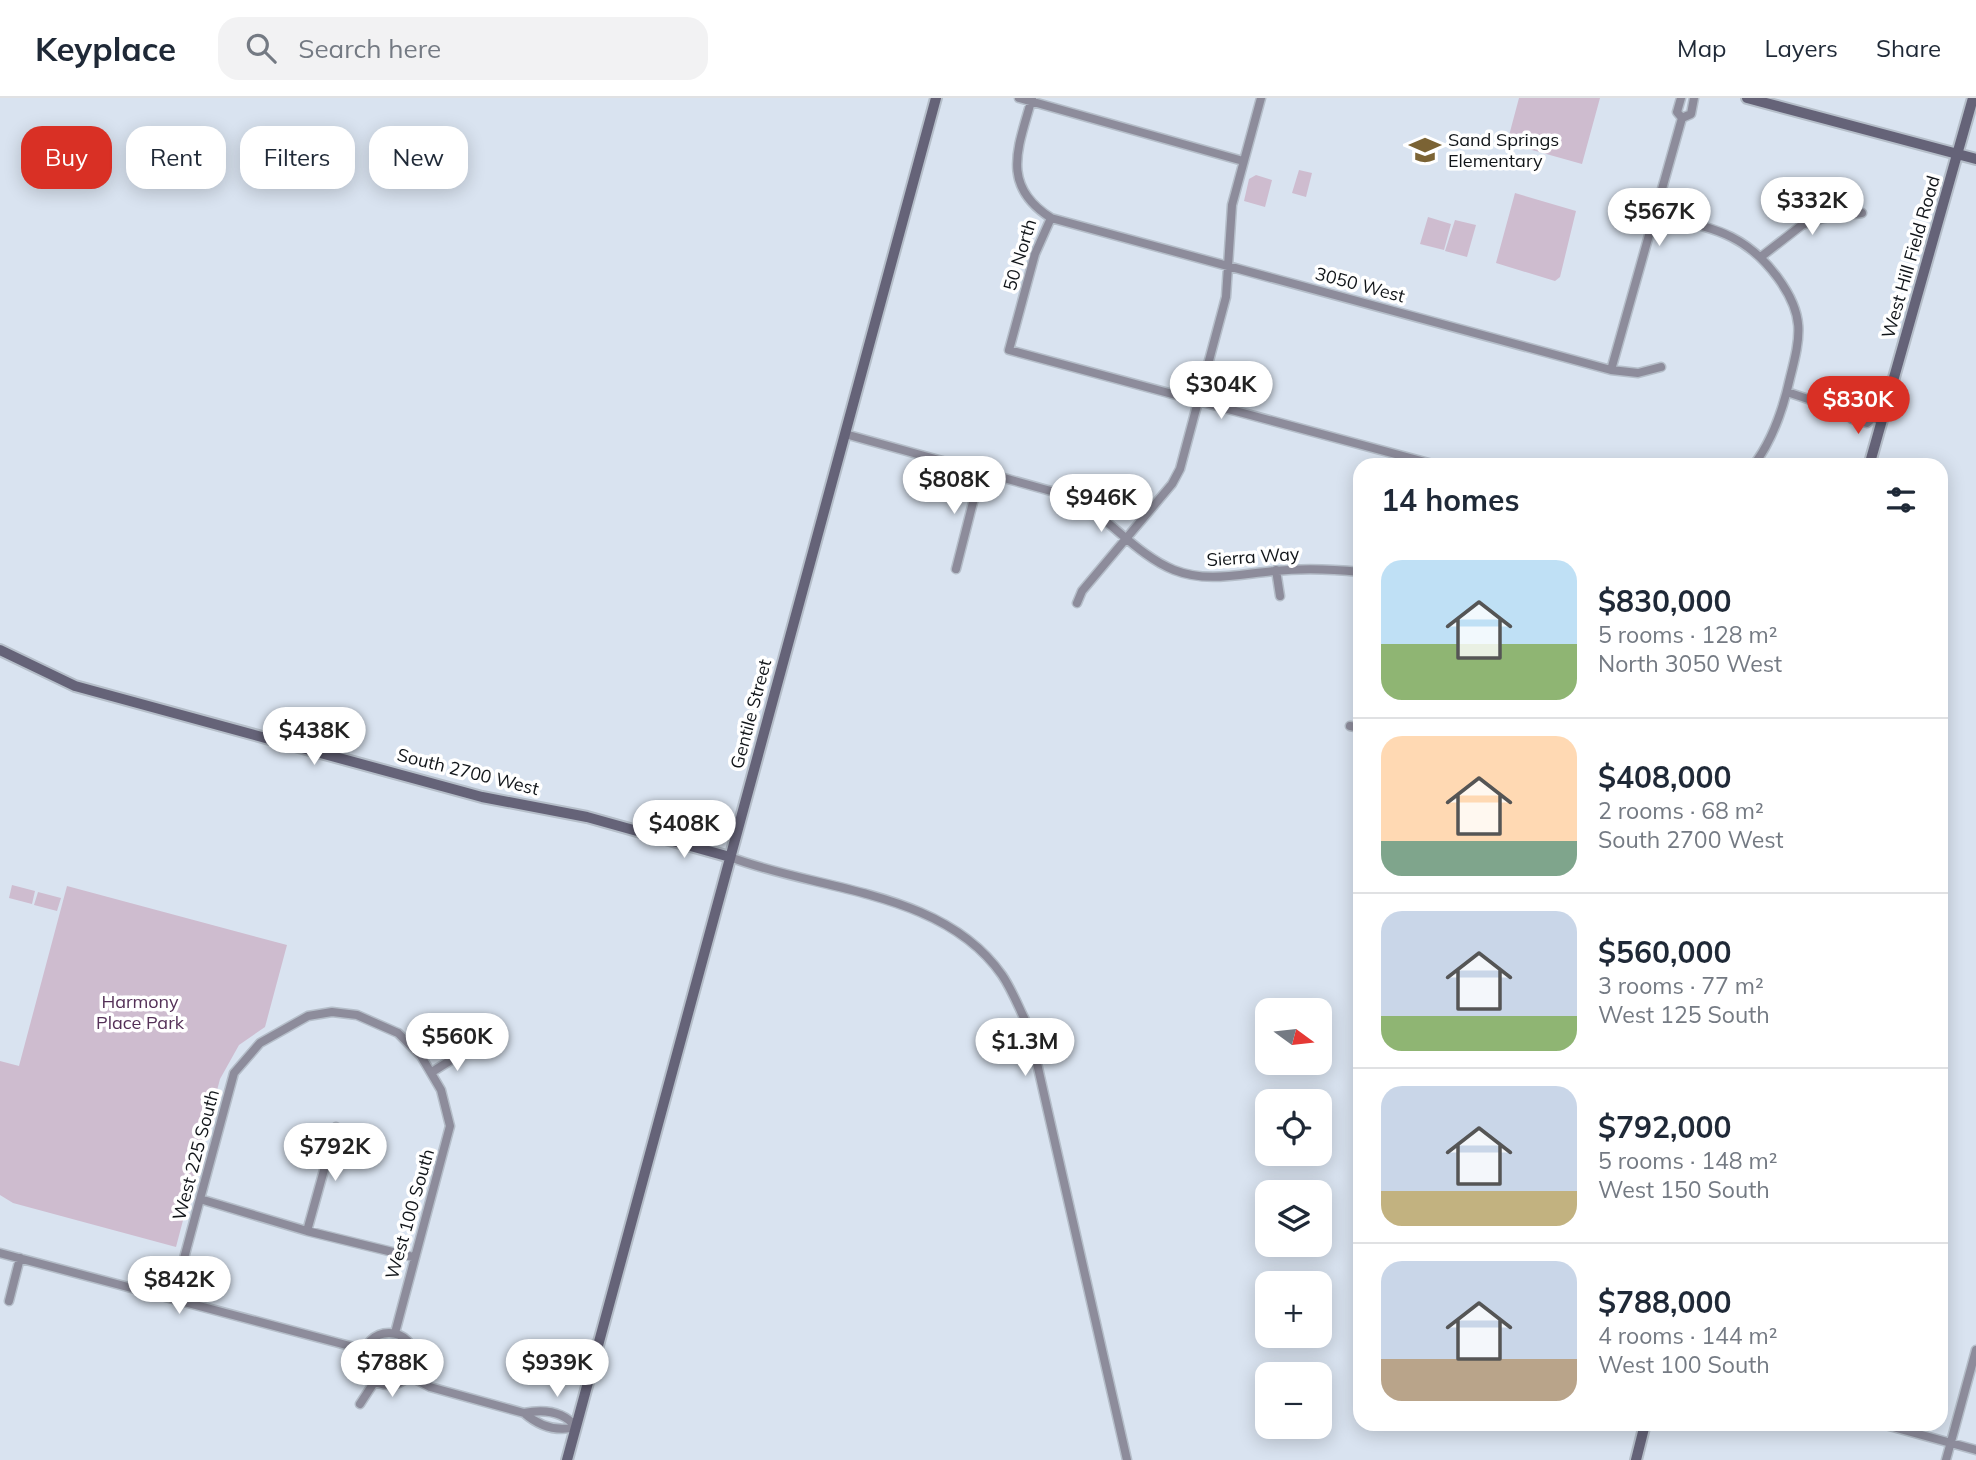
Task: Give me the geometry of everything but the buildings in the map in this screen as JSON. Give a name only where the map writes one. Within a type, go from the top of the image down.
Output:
[{"type":"main road","name":"Gentile Street","points":[[567,1460],[936,98]]},
{"type":"main road","points":[[1747,98],[1976,159]]},
{"type":"main road","name":"West Hill Field Road","points":[[1870,458],[1877,419],[1959,155],[1973,98]]},
{"type":"main road","name":"South 2700 West","points":[[0,650],[47,675],[89,690],[490,799],[587,817],[730,857]]},
{"type":"main road","points":[[1636,1460],[1643,1431]]},
{"type":"street","points":[[1018,98],[1243,161]]},
{"type":"street","points":[[1077,603],[1082,591],[1177,477],[1226,297],[1232,205],[1261,98]]},
{"type":"street","points":[[1681,98],[1677,112],[1682,118]]},
{"type":"street","points":[[1611,370],[1682,118],[1691,114],[1694,98]]},
{"type":"street","name":"50 North","points":[[1032,100],[1016,169],[1021,189],[1029,200],[1051,218],[1035,254],[1009,350],[1198,400]]},
{"type":"street","points":[[1762,256],[1802,225],[1824,218],[1862,213]]},
{"type":"street","points":[[1654,214],[1727,233],[1762,256],[1792,297],[1797,309],[1798,346],[1787,392],[1767,447],[1759,458]]},
{"type":"street","name":"3050 West","points":[[1051,218],[1611,370],[1638,373],[1661,367]]},
{"type":"street","points":[[1787,392],[1847,412],[1852,419],[1867,423],[1877,419]]},
{"type":"street","points":[[1198,400],[1411,458]]},
{"type":"street","name":"Sierra Way","points":[[845,434],[1069,496],[1096,511],[1153,558],[1187,575],[1218,578],[1276,570],[1353,572]]},
{"type":"street","points":[[956,569],[981,471]]},
{"type":"street","points":[[1276,570],[1280,596]]},
{"type":"street","points":[[730,857],[836,885],[931,916],[962,935],[1001,974],[1029,1028],[1127,1460]]},
{"type":"street","name":"West 225 South","points":[[173,1299],[234,1073],[260,1043],[309,1016],[332,1012],[357,1015],[398,1032],[432,1072]]},
{"type":"street","points":[[432,1072],[467,1050]]},
{"type":"street","name":"West 100 South","points":[[395,1333],[449,1134],[444,1102],[432,1072]]},
{"type":"street","points":[[307,1231],[336,1127]]},
{"type":"street","points":[[200,1199],[307,1231],[414,1257]]},
{"type":"street","points":[[0,1252],[365,1350]]},
{"type":"street","points":[[9,1301],[20,1258]]},
{"type":"street","points":[[395,1333],[410,1343],[415,1360],[409,1376],[390,1385],[375,1381],[365,1367],[365,1350],[374,1338],[395,1333]]},
{"type":"street","points":[[1945,1460],[1976,1350]]},
{"type":"street","points":[[409,1376],[430,1387],[524,1413],[536,1423],[564,1430],[576,1427],[566,1416],[540,1410],[524,1413]]},
{"type":"street","points":[[360,1404],[375,1381]]},
{"type":"street","points":[[1907,1431],[1976,1450]]},
{"type":"green space","points":[[1519,98],[1600,98],[1582,164],[1507,143]]},
{"type":"green space","points":[[1299,170],[1312,173],[1306,197],[1292,193]]},
{"type":"green space","points":[[1256,175],[1272,180],[1265,207],[1244,201],[1249,179]]},
{"type":"green space","points":[[1515,193],[1576,211],[1560,277],[1555,281],[1496,263]]},
{"type":"green space","points":[[1428,217],[1451,224],[1444,250],[1420,244]]},
{"type":"green space","points":[[1455,220],[1476,225],[1467,257],[1445,251]]},
{"type":"green space","points":[[12,885],[35,891],[32,904],[9,898]]},
{"type":"green space","name":"Harmony Place Park","points":[[67,886],[287,945],[265,1027],[239,1045],[220,1079],[176,1247],[13,1203],[0,1195],[0,1061],[19,1066]]},
{"type":"green space","points":[[38,892],[61,898],[57,911],[34,905]]},
{"type":"place","name":"Sand Springs Elementary","points":[[1425,150]]}]
